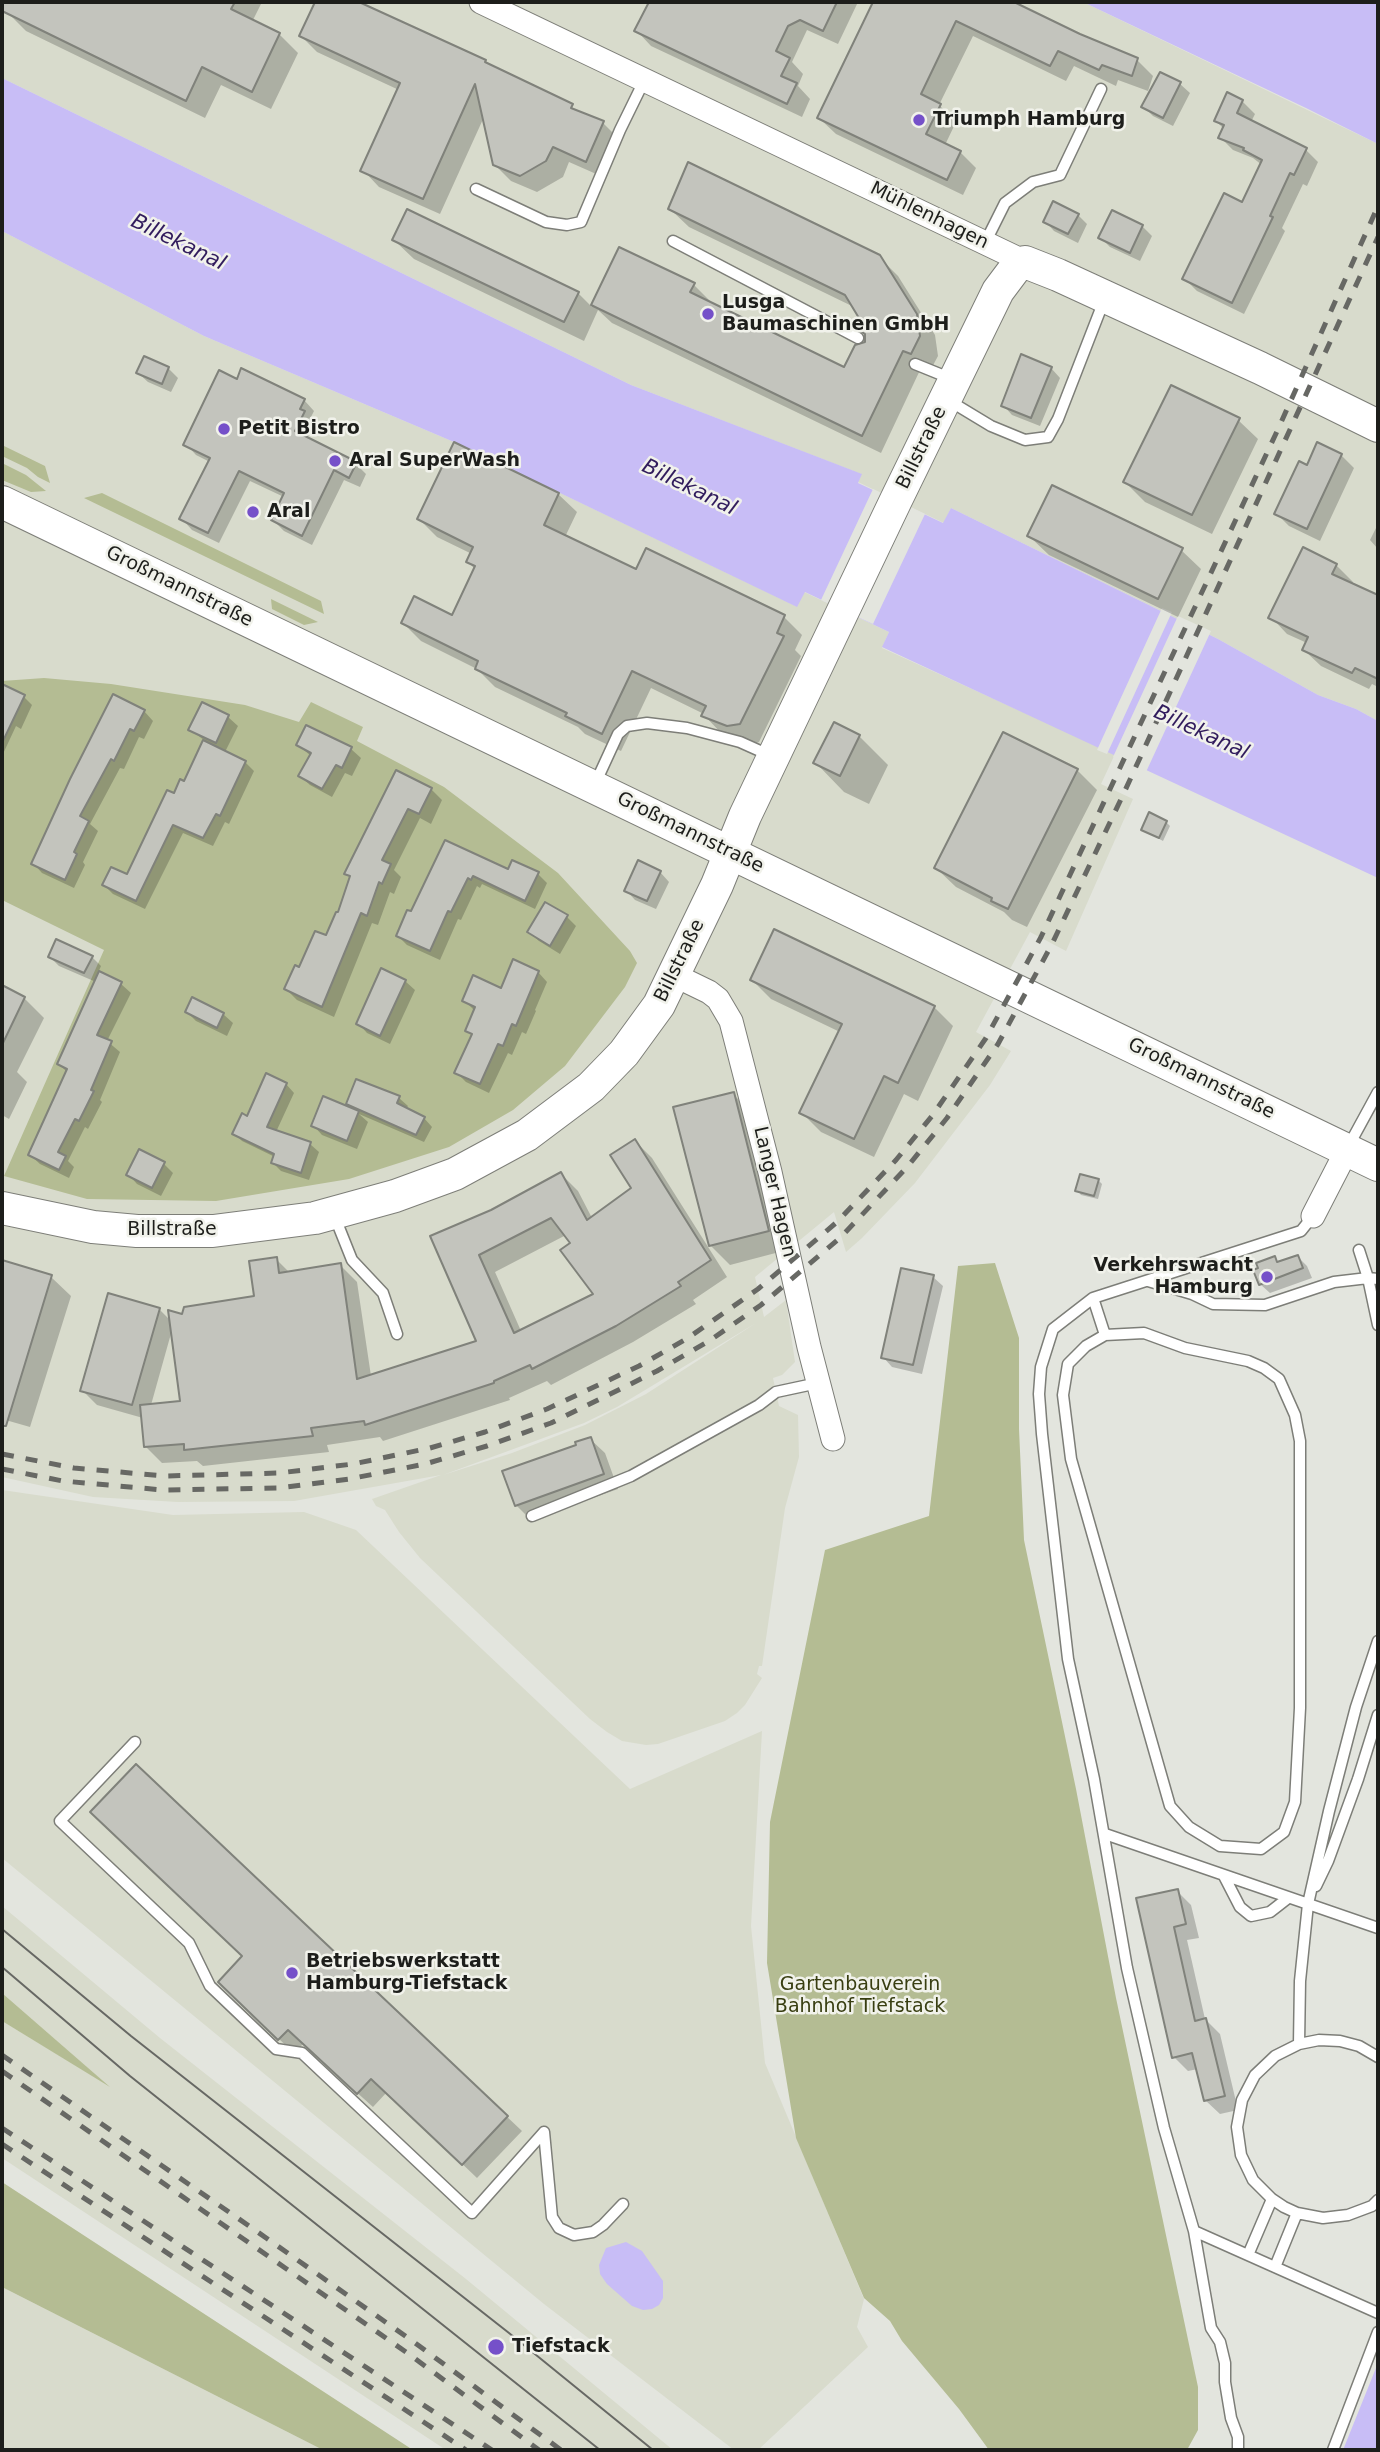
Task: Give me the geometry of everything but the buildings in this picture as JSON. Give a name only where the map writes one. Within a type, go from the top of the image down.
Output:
[{"type":"street","name":"Mühlenhagen","points":[[481,2],[1025,262],[1260,368],[1378,426]]},
{"type":"street","name":"Billstraße","points":[[2,1208],[93,1227],[137,1231],[213,1231],[275,1224],[333,1213],[395,1196],[455,1174],[527,1135],[591,1087],[624,1053],[659,1005],[717,885],[773,757],[998,291],[1009,274],[1025,262]]},
{"type":"street","name":"Großmannstraße","points":[[2,502],[1378,1165]]},
{"type":"street","name":"Langer Hagen","points":[[674,975],[719,999],[731,1021],[833,1439]]},
{"type":"street","points":[[1313,1216],[1347,1150]]},
{"type":"lane","points":[[476,189],[546,222],[567,225],[581,222],[644,81]]},
{"type":"lane","points":[[985,243],[1005,203],[1033,182],[1060,175],[1101,89]]},
{"type":"lane","points":[[673,242],[859,338]]},
{"type":"lane","points":[[915,364],[950,389],[991,426],[1025,439],[1048,437],[1058,419],[1105,297]]},
{"type":"lane","points":[[594,786],[618,734],[627,726],[647,723],[687,728],[740,742],[773,757]]},
{"type":"lane","points":[[1347,1150],[1378,1092]]},
{"type":"lane","points":[[333,1213],[352,1260],[383,1293],[397,1334]]},
{"type":"lane","points":[[1238,2450],[1238,2437],[1231,2418],[1225,2382],[1225,2363],[1220,2343],[1212,2328],[1194,2231],[1146,2057],[1127,1968],[1105,1834],[1069,1658],[1039,1394],[1041,1367],[1053,1329],[1093,1298],[1301,1231],[1313,1216]]},
{"type":"lane","points":[[1359,1250],[1373,1278],[1378,1325]]},
{"type":"lane","points":[[1146,1281],[1192,1294],[1213,1304],[1265,1305],[1334,1282],[1373,1278]]},
{"type":"lane","points":[[1093,1298],[1105,1335]]},
{"type":"lane","points":[[1143,1334],[1185,1348],[1248,1361],[1279,1378],[1295,1415],[1300,1441],[1300,1708],[1295,1802],[1284,1832],[1261,1849],[1220,1846],[1189,1827],[1170,1806],[1071,1459],[1066,1430],[1063,1395],[1068,1364],[1086,1346],[1105,1335],[1143,1334]]},
{"type":"lane","points":[[531,1516],[631,1476],[759,1405],[776,1392],[818,1383]]},
{"type":"lane","points":[[1300,2044],[1300,1981],[1308,1905],[1352,1720],[1378,1641]]},
{"type":"lane","points":[[1308,1905],[1332,1849],[1378,1715]]},
{"type":"lane","points":[[135,1742],[60,1821],[190,1943],[210,1986],[276,2049],[302,2053],[472,2213],[544,2132],[552,2217],[559,2228],[574,2235],[593,2232],[623,2204]]},
{"type":"lane","points":[[1105,1834],[1378,1928]]},
{"type":"lane","points":[[1224,1876],[1240,1907],[1251,1916],[1270,1912],[1288,1898]]},
{"type":"lane","points":[[1378,2055],[1359,2046],[1319,2040],[1300,2044],[1275,2056],[1255,2076],[1242,2100],[1237,2127],[1241,2155],[1253,2180],[1272,2199],[1297,2213],[1322,2218],[1348,2215],[1372,2206],[1378,2200]]},
{"type":"lane","points":[[1248,2255],[1272,2199]]},
{"type":"lane","points":[[1275,2267],[1297,2213]]},
{"type":"lane","points":[[1194,2231],[1378,2313]]},
{"type":"lane","points":[[1333,2450],[1378,2332]]},
{"type":"shaded area","points":[[2,2],[1083,2],[1378,144],[1378,721],[1356,709],[1318,695],[1218,639],[951,508],[944,523],[858,482],[861,474],[631,385],[2,78]]},
{"type":"shaded area","points":[[2,231],[204,336],[454,442],[796,606],[804,592],[889,632],[882,648],[1115,754],[1101,784],[1133,799],[1066,951],[1030,932],[976,1032],[1011,1051],[990,1085],[915,1183],[846,1252],[834,1212],[755,1277],[764,1317],[786,1300],[795,1362],[782,1375],[773,1378],[779,1406],[798,1415],[799,1457],[785,1508],[762,1666],[759,1666],[757,1674],[762,1678],[745,1705],[725,1721],[658,1744],[646,1745],[622,1741],[590,1719],[420,1558],[385,1510],[376,1506],[372,1499],[441,1475],[294,1501],[178,1502],[93,1497],[2,1477]],"holes":[[[756,1323],[646,1394],[585,1425],[512,1453],[443,1475],[584,1423],[617,1407]]]},
{"type":"shaded area","points":[[2,1490],[173,1515],[304,1512],[356,1530],[630,1789],[762,1731],[751,1926],[765,2063],[864,2299],[857,2327],[868,2347],[758,2450],[734,2450],[544,2304],[2,1858]]},
{"type":"shaded area","points":[[2,1906],[160,2038],[466,2279],[673,2450],[446,2450],[2,2158],[2,2021],[105,2083],[2,1993]]},
{"type":"shaded area","points":[[2,2287],[323,2450],[2,2450]]},
{"type":"green space","points":[[2,445],[45,466],[50,483],[2,456]]},
{"type":"green space","points":[[2,463],[26,475],[46,491],[31,492],[2,480]]},
{"type":"green space","points":[[102,493],[321,601],[324,614],[84,498]]},
{"type":"green space","points":[[271,599],[318,622],[304,625],[272,609]]},
{"type":"green space","points":[[44,678],[111,684],[245,705],[299,722],[311,702],[363,727],[357,741],[444,787],[558,873],[630,951],[637,963],[625,987],[565,1066],[513,1110],[449,1147],[349,1179],[216,1201],[87,1199],[4,1176],[104,950],[2,900],[2,681]]},
{"type":"green space","name":"Gartenbauverein Bahnhof Tiefstack","points":[[995,1263],[1019,1338],[1019,1429],[1024,1540],[1198,2387],[1198,2430],[1187,2450],[989,2450],[959,2409],[902,2341],[890,2321],[864,2298],[796,2138],[767,1963],[770,1822],[825,1550],[929,1516],[958,1266]]},
{"type":"green space","points":[[2,1993],[110,2087],[2,2021]]},
{"type":"green space","points":[[2,2182],[413,2450],[323,2450],[2,2287]]},
{"type":"water","points":[[1083,2],[1378,2],[1378,144],[1306,108]]},
{"type":"water","name":"Billekanal","points":[[2,78],[631,385],[862,474],[858,483],[943,523],[951,508],[1218,639],[1318,695],[1356,709],[1378,721],[1378,878],[882,647],[889,632],[805,592],[797,607],[454,442],[204,336],[2,231]]},
{"type":"water","points":[[626,2242],[642,2251],[663,2281],[663,2298],[659,2305],[652,2309],[643,2310],[632,2306],[607,2284],[600,2274],[599,2265],[606,2248]]},
{"type":"water","points":[[1378,2363],[1378,2450],[1343,2450]]},
{"type":"pier","points":[[873,489],[925,514],[873,624],[821,600]]},
{"type":"pier","points":[[1162,608],[1172,612],[1107,754],[1097,750]]},
{"type":"pier","points":[[1178,616],[1211,631],[1146,772],[1113,757]]},
{"type":"tram line","points":[[2,1929],[131,2036],[509,2333],[653,2450]]},
{"type":"tram line","points":[[2,1967],[130,2076],[600,2450]]},
{"type":"railway","points":[[2,1454],[74,1468],[165,1476],[279,1473],[353,1464],[430,1448],[485,1432],[547,1409],[639,1366],[688,1338],[758,1289],[837,1222],[896,1160],[932,1116],[986,1038],[1041,937],[1279,427],[1378,206]]},
{"type":"railway","points":[[2,1469],[63,1481],[163,1490],[279,1488],[349,1479],[425,1464],[551,1423],[657,1371],[709,1341],[761,1305],[841,1237],[908,1166],[947,1118],[998,1044],[1052,944],[1378,237]]},
{"type":"railway","points":[[2,2055],[411,2340],[561,2450]]},
{"type":"railway","points":[[2,2071],[406,2352],[539,2450]]},
{"type":"railway","points":[[2,2128],[492,2450]]},
{"type":"railway","points":[[2,2144],[466,2450]]},
{"type":"place","name":"Triumph Hamburg","points":[[919,120]]},
{"type":"place","name":"Lusga Baumaschinen GmbH","points":[[708,314]]},
{"type":"place","name":"Petit Bistro","points":[[224,429]]},
{"type":"place","name":"Aral SuperWash","points":[[335,461]]},
{"type":"place","name":"Aral","points":[[253,512]]},
{"type":"place","name":"Verkehrswacht Hamburg","points":[[1267,1277]]},
{"type":"place","name":"Betriebswerkstatt Hamburg-Tiefstack","points":[[292,1973]]},
{"type":"place","name":"Tiefstack","points":[[496,2347]]}]
